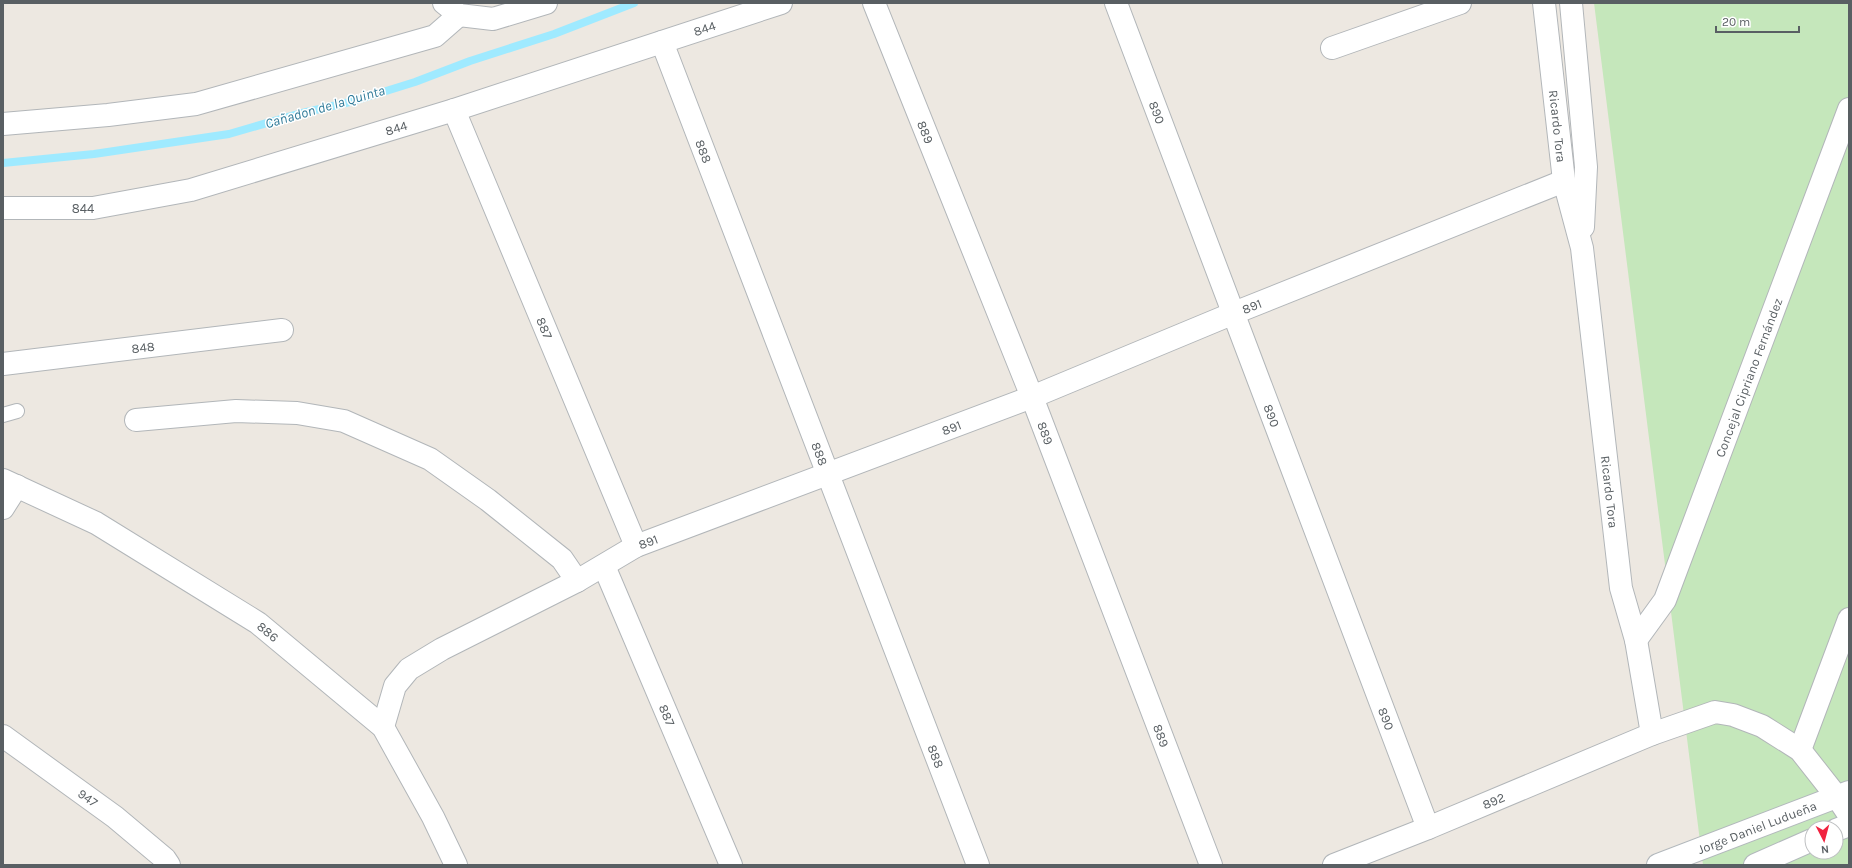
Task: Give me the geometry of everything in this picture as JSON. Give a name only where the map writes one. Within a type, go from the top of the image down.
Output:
[{"type":"street","points":[[3,124],[108,115],[196,104],[435,36],[451,9],[493,19],[546,3]]},
{"type":"street","name":"844","points":[[3,208],[93,208],[191,190],[454,110],[781,3]]},
{"type":"street","name":"889","points":[[874,3],[1032,397],[1211,865]]},
{"type":"street","name":"890","points":[[1116,3],[1428,828]]},
{"type":"street","points":[[1332,48],[1460,3]]},
{"type":"street","name":"Ricardo Tora","points":[[1544,3],[1564,181],[1582,248],[1621,588],[1636,640],[1652,734]]},
{"type":"street","name":"Ricardo Tora","points":[[1571,3],[1586,166],[1582,248]]},
{"type":"street","name":"888","points":[[662,42],[978,865]]},
{"type":"street","name":"Concejal Cipriano Fernández","points":[[1636,640],[1665,600],[1849,109]]},
{"type":"street","name":"887","points":[[454,110],[636,546]]},
{"type":"street","name":"891","points":[[383,727],[395,686],[409,669],[442,649],[577,582],[636,546],[1032,397],[1234,313],[1564,181]]},
{"type":"street","name":"848","points":[[3,364],[282,330]]},
{"type":"street","points":[[136,420],[236,411],[297,414],[344,421],[430,459],[488,500],[562,559],[577,582]]},
{"type":"street","points":[[3,508],[10,483]]},
{"type":"street","name":"886","points":[[10,483],[96,523],[258,623],[383,727],[433,817],[456,865]]},
{"type":"street","name":"887","points":[[604,566],[731,865]]},
{"type":"street","points":[[1800,750],[1849,619]]},
{"type":"street","name":"892","points":[[1334,865],[1428,828],[1652,734],[1715,712],[1733,715],[1762,726],[1800,750],[1845,801]]},
{"type":"street","name":"947","points":[[3,736],[115,817],[165,859],[169,865]]},
{"type":"street","name":"Jorge Daniel Ludueña","points":[[1663,864],[1845,801]]},
{"type":"street","points":[[1755,865],[1804,844]]},
{"type":"lane","points":[[3,415],[17,411]]},
{"type":"green space","points":[[1594,3],[1849,3],[1849,865],[1703,865]]},
{"type":"waterway","name":"Cañadon de la Quinta","points":[[3,163],[94,154],[229,134],[298,114],[354,101],[415,82],[470,61],[554,34],[634,3]]}]
